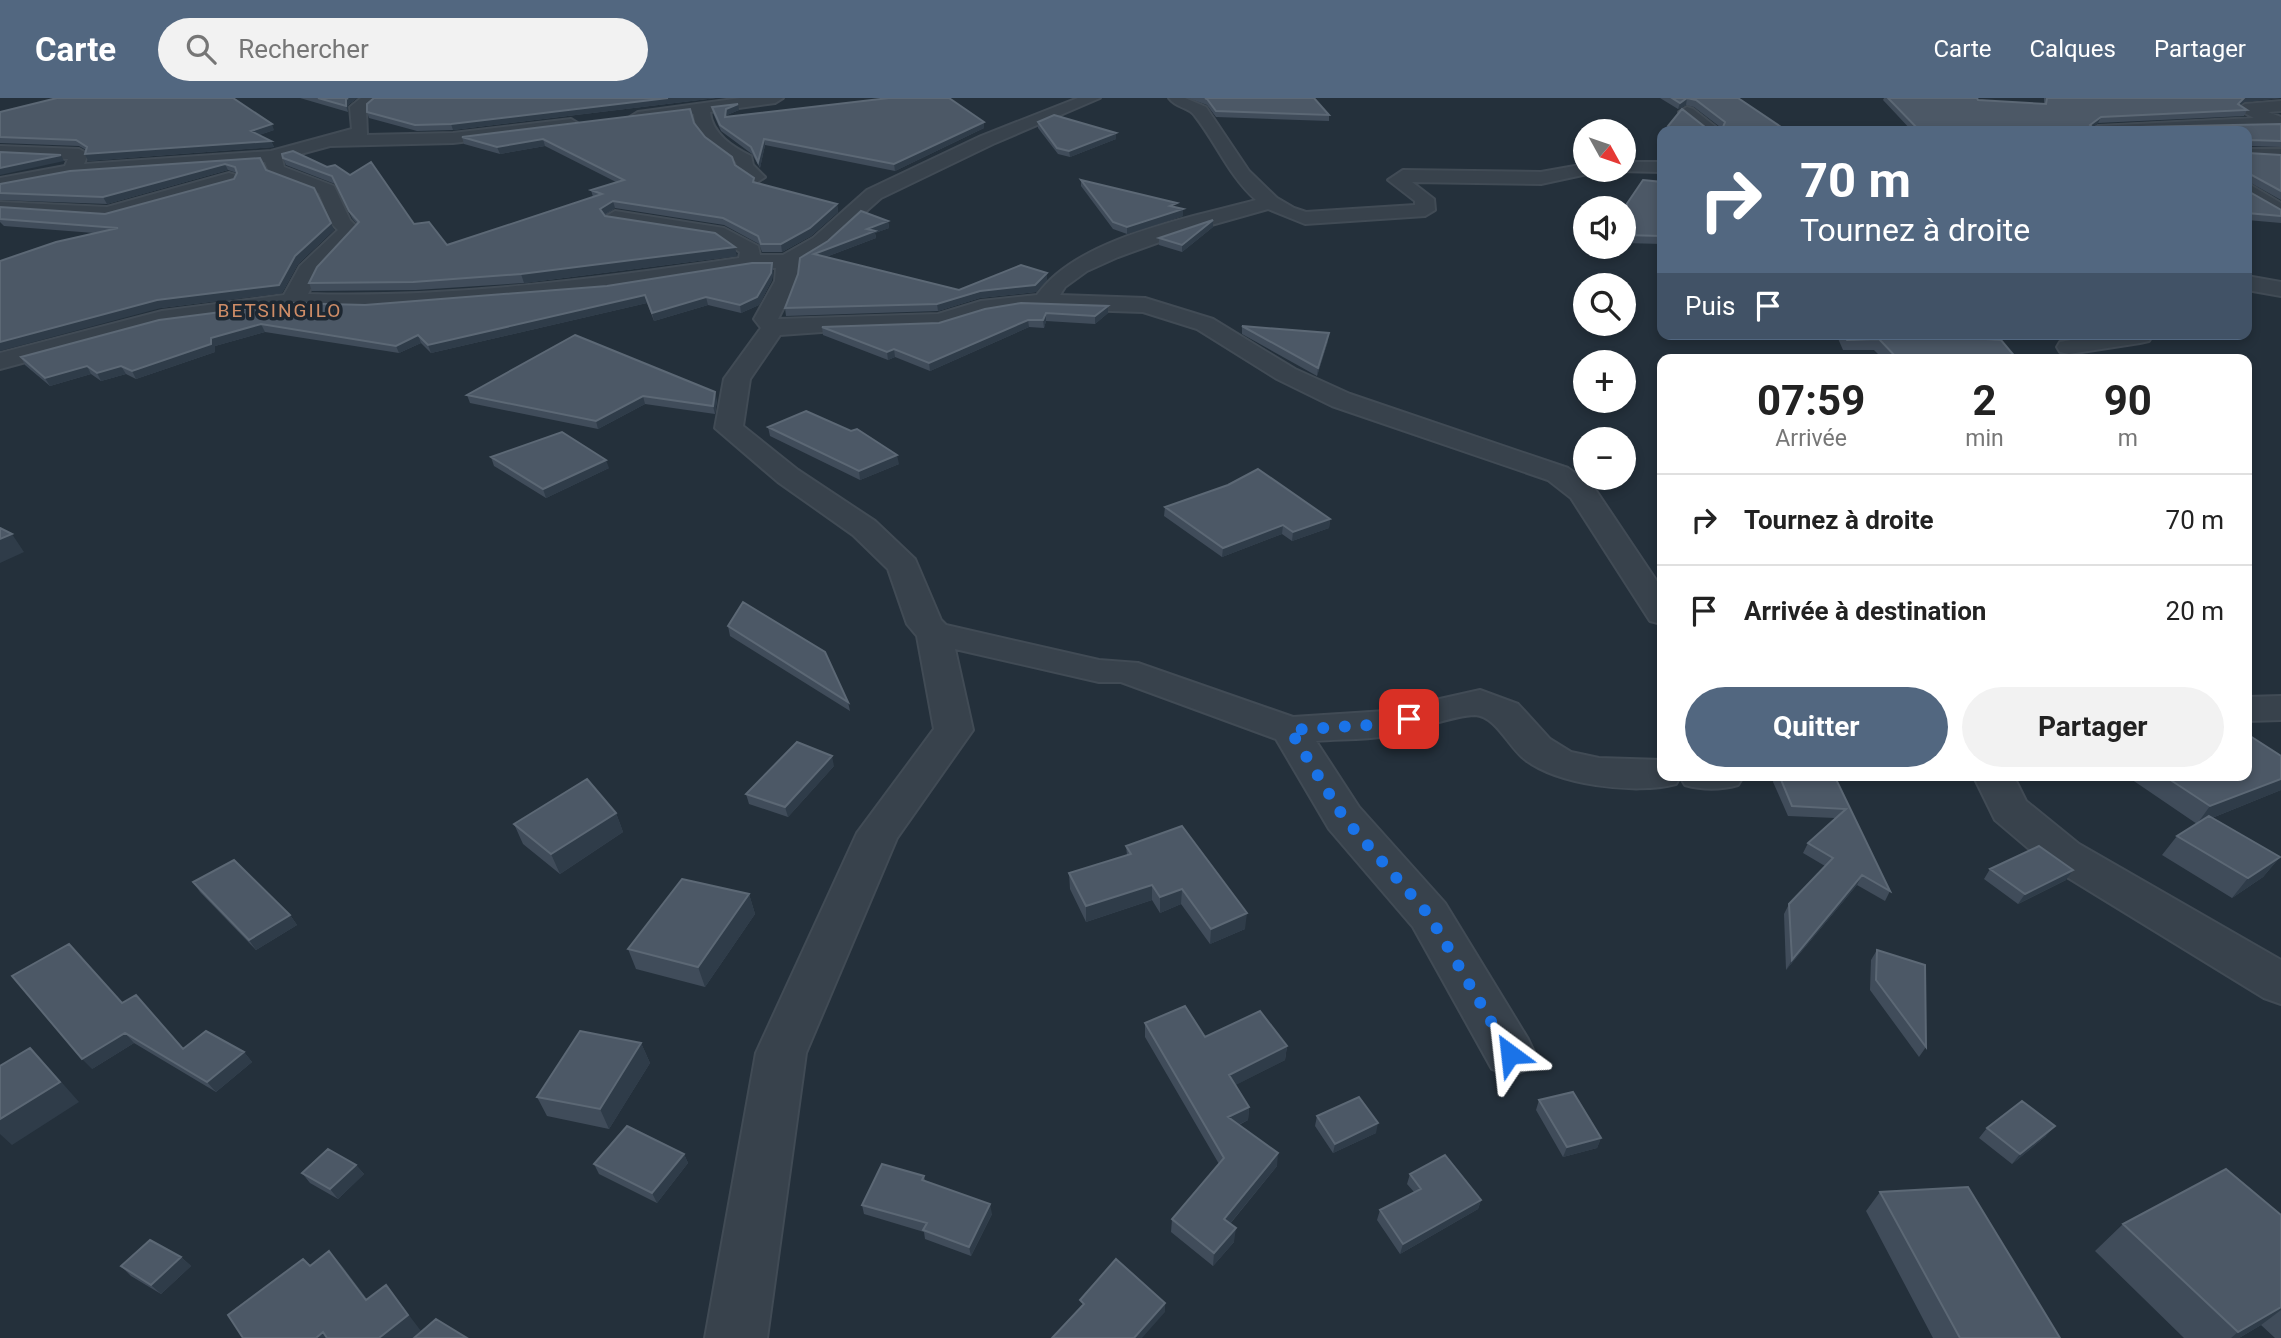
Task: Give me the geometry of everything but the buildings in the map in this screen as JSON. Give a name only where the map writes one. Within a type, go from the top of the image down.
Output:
[{"type":"street","points":[[0,208],[108,213],[274,163],[361,132],[357,119],[358,107],[372,98]]},
{"type":"street","points":[[620,119],[775,98]]},
{"type":"street","points":[[0,361],[162,318],[293,301],[368,303],[609,284],[770,262],[820,242],[874,194],[987,140],[1091,98]]},
{"type":"street","points":[[1177,98],[1181,103],[1199,110],[1231,162],[1271,202],[1291,215],[1305,218],[1425,210],[1424,199],[1397,180],[1403,176],[1541,178],[1573,172]]},
{"type":"street","points":[[2209,126],[2280,122],[2245,108],[2281,106]]},
{"type":"street","points":[[702,108],[703,125],[726,150],[745,160],[744,166],[755,177]]},
{"type":"street","points":[[1687,112],[1706,126]]},
{"type":"street","points":[[332,141],[453,138],[582,123]]},
{"type":"street","points":[[0,151],[79,154],[73,170]]},
{"type":"street","points":[[2252,154],[2281,154]]},
{"type":"street","points":[[0,184],[73,170],[274,163],[327,190],[341,223],[350,230],[308,271],[293,301]]},
{"type":"street","points":[[1636,167],[1657,167]]},
{"type":"street","points":[[2252,192],[2281,212]]},
{"type":"street","points":[[1045,300],[1048,291],[1062,277],[1102,254],[1271,202]]},
{"type":"street","points":[[615,217],[724,234],[751,250],[749,257],[770,262],[786,281],[766,319],[773,328]]},
{"type":"street","points":[[2252,284],[2281,289]]},
{"type":"street","points":[[773,328],[858,322],[940,321],[981,308],[1045,300],[1145,305],[1174,312],[1205,324],[1286,374],[1340,400],[1558,474],[1583,492],[1657,606]]},
{"type":"street","points":[[773,328],[737,379],[729,428],[788,476],[864,528],[903,566],[925,624],[934,633],[1099,671],[1125,671],[1290,730],[1386,724],[1480,702],[1504,713],[1536,748],[1559,762],[1599,772],[1657,774]]},
{"type":"street","points":[[2081,354],[2069,347],[2114,340]]},
{"type":"street","points":[[736,1338],[781,1053],[878,833],[954,730],[934,633]]},
{"type":"street","points":[[2252,709],[2281,708]]},
{"type":"street","points":[[1290,730],[1344,818],[1429,915],[1510,1054]]},
{"type":"street","points":[[1996,781],[2010,810],[2064,855],[2281,984]]},
{"type":"district","name":"BETSINGILO","points":[[280,310]]},
{"type":"route","points":[[1409,719],[1386,724],[1290,730],[1344,818],[1429,915],[1510,1054]]}]
